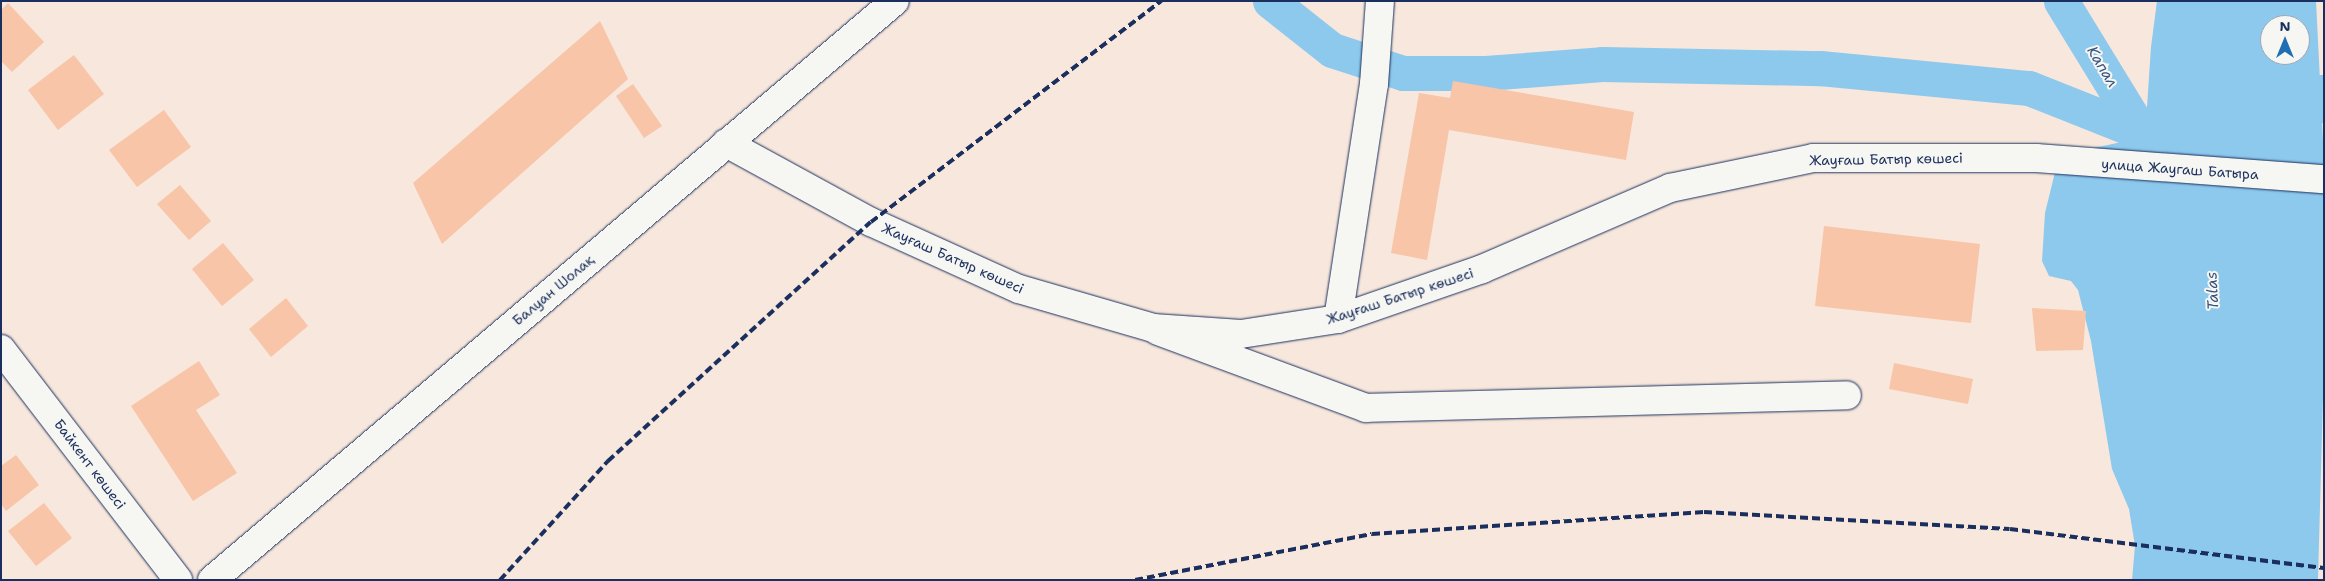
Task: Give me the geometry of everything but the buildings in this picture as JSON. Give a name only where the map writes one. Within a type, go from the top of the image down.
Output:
[{"type":"main road","name":"Балуан Шолақ","points":[[212,580],[895,1]]},
{"type":"main road","points":[[1338,318],[1374,84],[1380,1]]},
{"type":"main road","name":"Жауғаш Батыр көшесі","points":[[726,143],[871,222],[1019,289],[1153,328],[1241,334],[1338,318],[1482,270],[1670,188],[1813,158],[2036,158]]},
{"type":"main road","name":"улица Жаугаш Батыра","points":[[2036,158],[2324,179]]},
{"type":"main road","points":[[1140,325],[1366,408],[1847,395]]},
{"type":"main road","name":"Байкент көшесі","points":[[1,349],[178,580]]},
{"type":"water","name":"Talas","points":[[2157,1],[2316,1],[2324,161],[2324,360],[2318,580],[2132,580],[2135,546],[2129,509],[2112,469],[2091,341],[2078,290],[2071,281],[2049,276],[2042,261],[2045,213],[2057,164],[2075,152],[2145,137],[2151,47]]},
{"type":"waterway","points":[[1270,1],[1332,50],[1403,73],[1486,73],[1602,64],[1820,68],[2029,88],[2142,133],[2140,140],[2166,179]]},
{"type":"waterway","name":"Капал","points":[[2061,1],[2142,133]]},
{"type":"waterway","points":[[2324,92],[2320,92],[2324,105]]},
{"type":"railway","points":[[500,580],[608,461],[871,222],[1161,1]]},
{"type":"railway","points":[[1135,580],[1372,534],[1704,512],[2010,529],[2324,568]]}]
